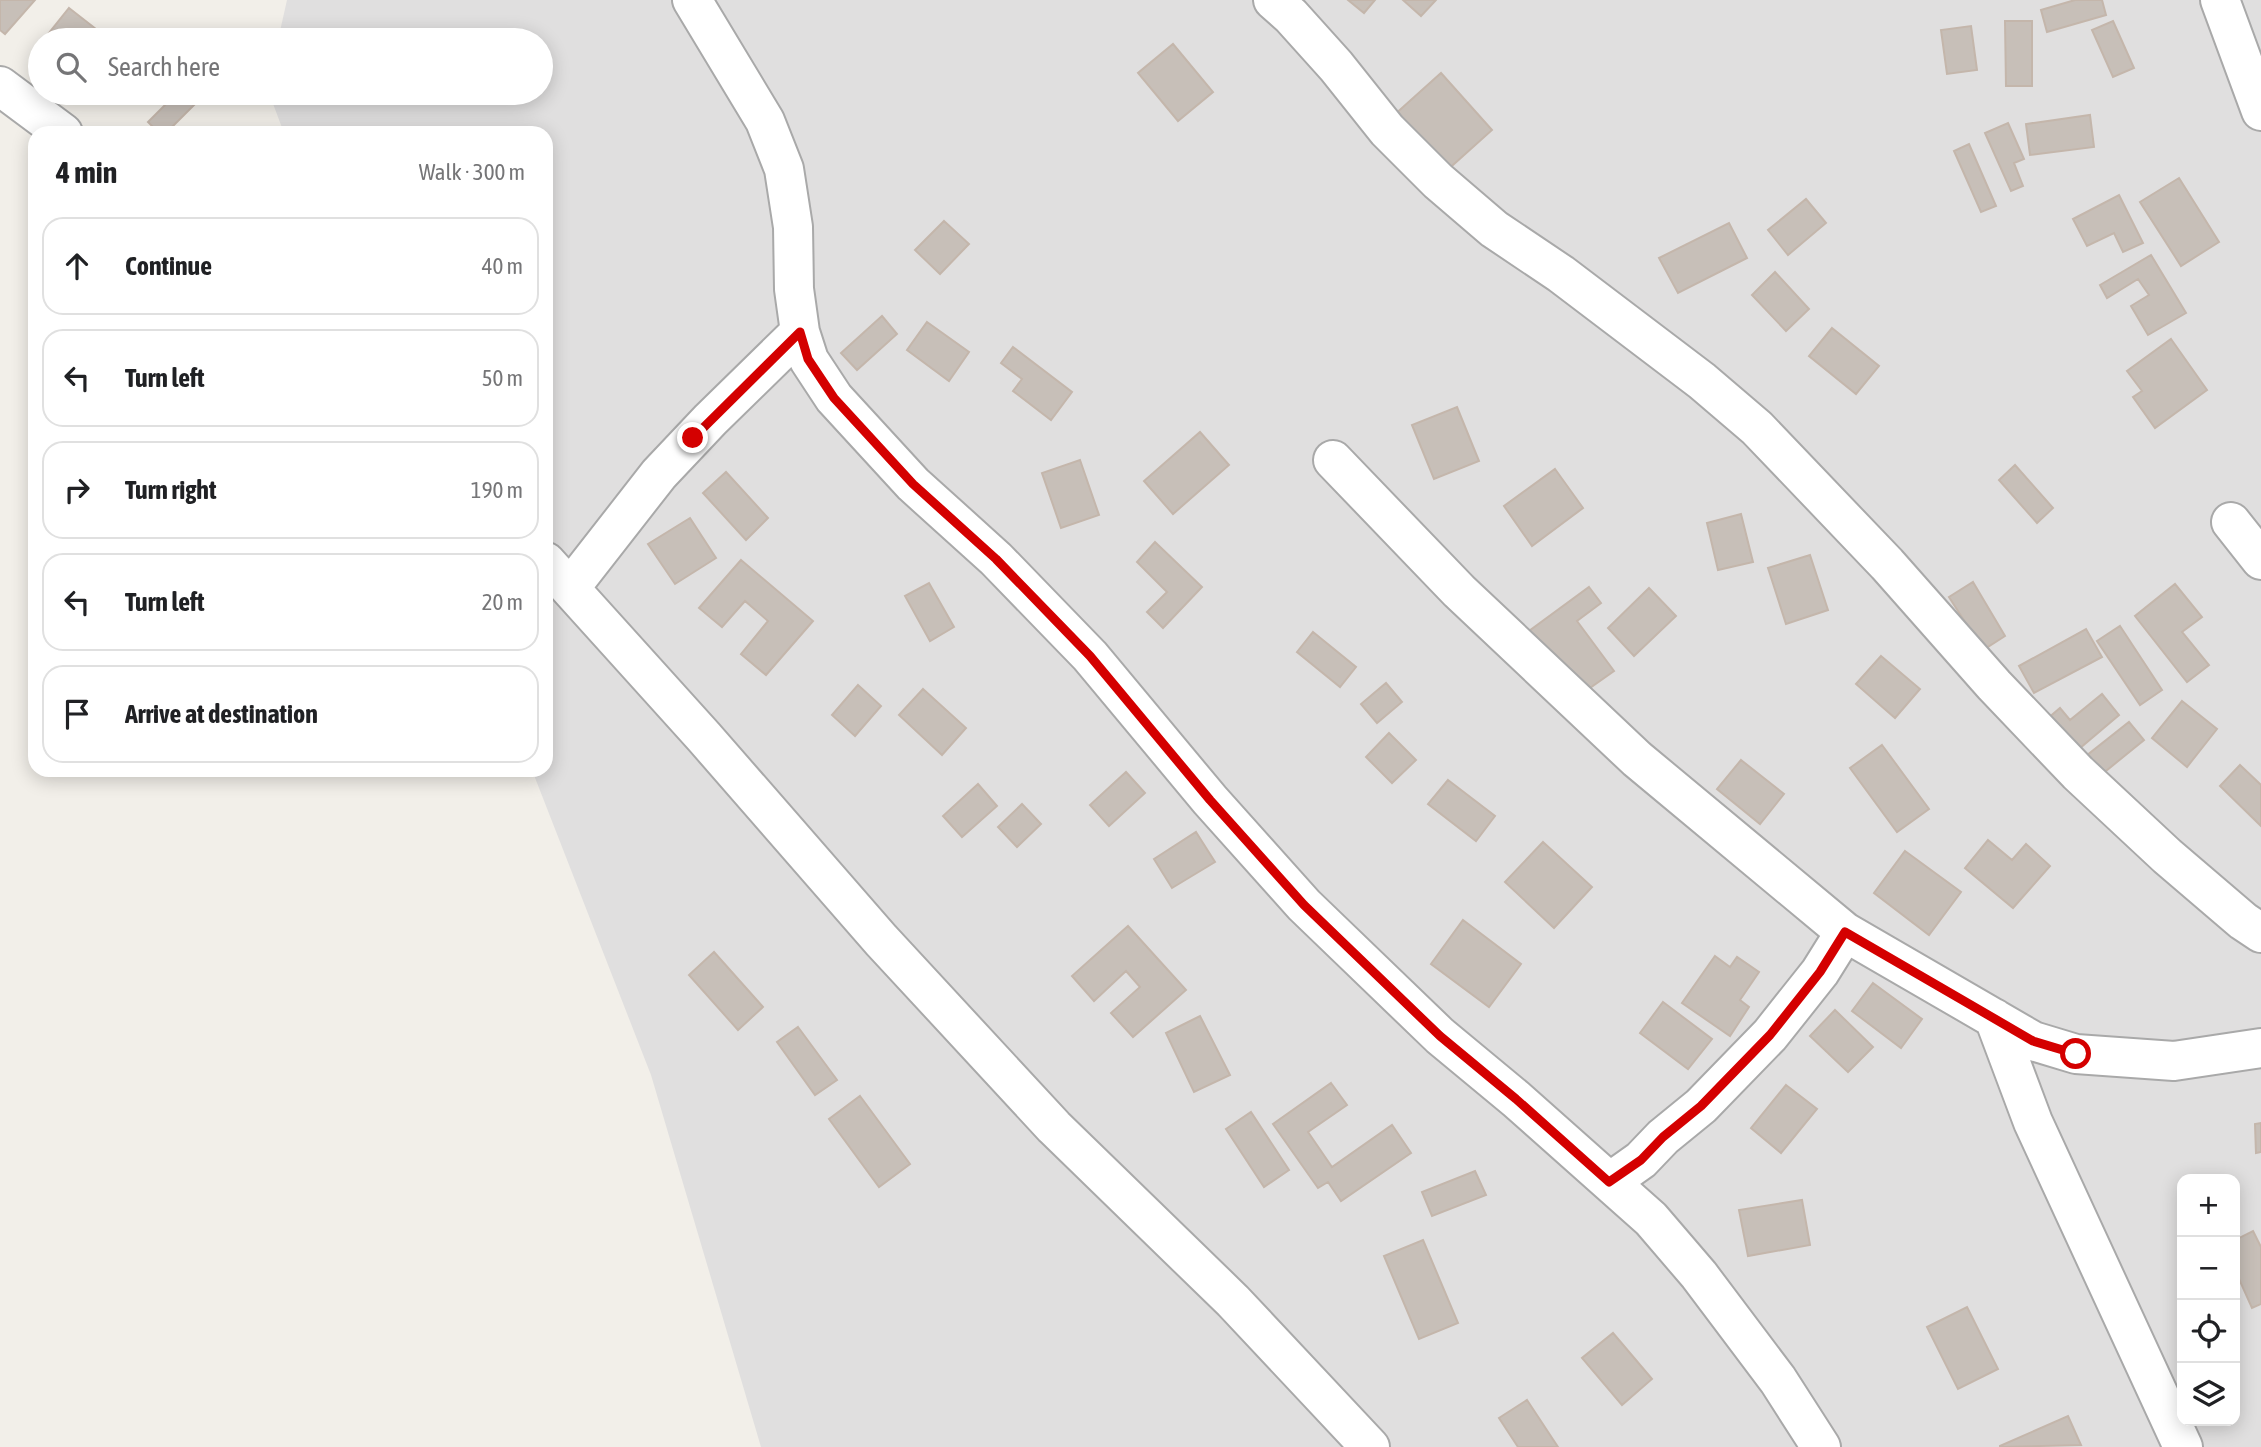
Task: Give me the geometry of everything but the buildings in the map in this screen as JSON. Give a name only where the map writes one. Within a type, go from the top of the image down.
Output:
[{"type":"street","points":[[692,0],[765,121],[784,169],[793,227],[794,289],[800,332],[808,359],[834,398],[913,484],[996,559],[1090,656],[1210,800],[1304,905],[1440,1036],[1516,1099],[1651,1219],[1699,1275],[1778,1380],[1821,1447]]},
{"type":"street","points":[[2220,0],[2261,111]]},
{"type":"street","points":[[1292,5],[1387,130],[1438,181],[1494,229],[1561,274],[1702,381],[1757,428],[1887,564],[1994,685],[2078,773],[2167,856],[2243,921],[2261,933]]},
{"type":"street","points":[[0,86],[54,126]]},
{"type":"street","points":[[800,332],[558,575],[881,940],[1054,1127],[1233,1300],[1370,1447]]},
{"type":"street","points":[[1333,460],[1459,591],[1637,759],[1845,932],[2033,1041],[2076,1054],[2174,1061],[2260,1050]]},
{"type":"street","points":[[2231,522],[2261,560]]},
{"type":"street","points":[[1609,1182],[1641,1160],[1663,1137],[1701,1106],[1770,1035],[1820,972],[1845,932]]},
{"type":"street","points":[[1994,1018],[2033,1122],[2183,1447]]},
{"type":"shaded area","points":[[287,0],[2261,0],[2261,1447],[761,1447],[651,1075],[535,777],[553,777],[553,126],[281,126],[274,105],[553,105],[553,28],[281,28]]},
{"type":"route","points":[[693,438],[800,332],[808,359],[834,398],[913,484],[996,559],[1090,656],[1210,800],[1304,905],[1440,1036],[1609,1182],[1641,1160],[1663,1137],[1701,1106],[1770,1035],[1820,972],[1845,932],[2033,1041],[2076,1054]]}]
